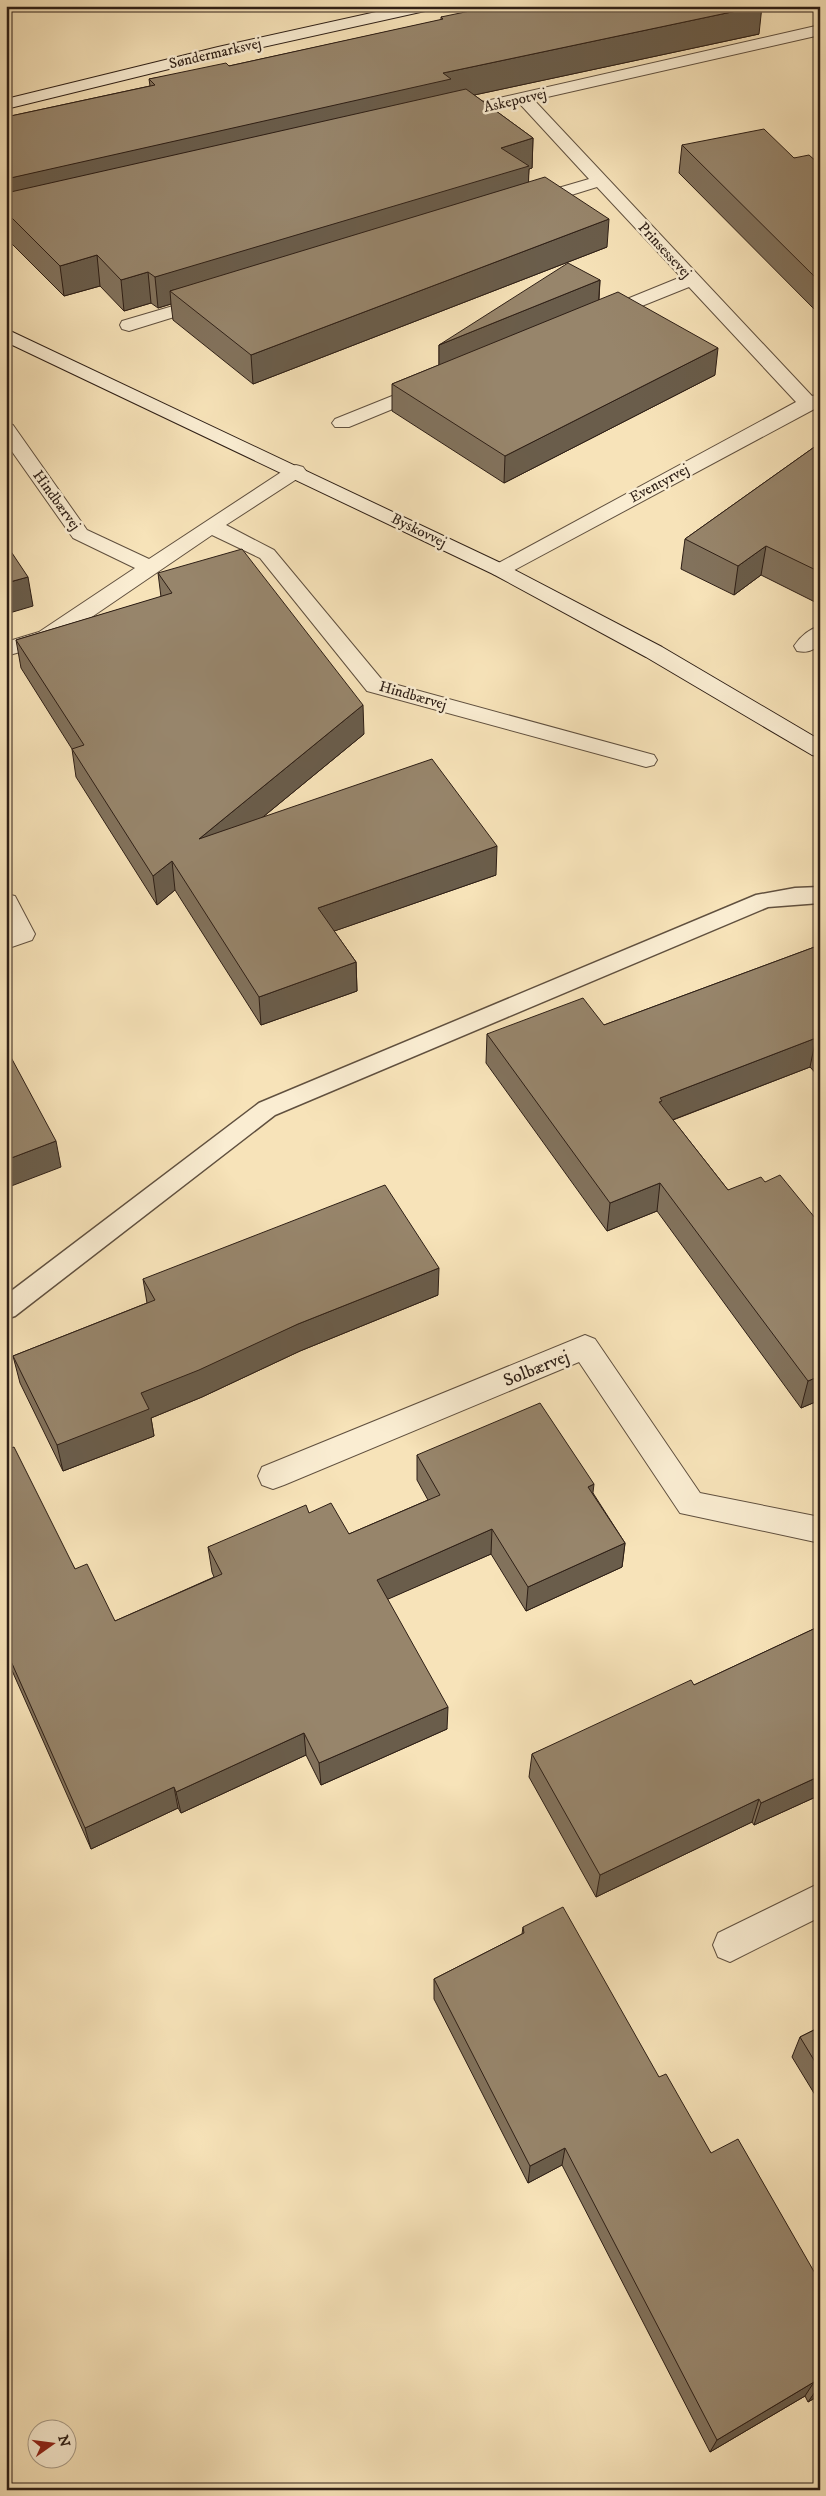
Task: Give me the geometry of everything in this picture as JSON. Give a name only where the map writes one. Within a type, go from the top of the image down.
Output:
[{"type":"street","name":"Søndermarksvej","points":[[6,104],[218,52],[425,6]]},
{"type":"street","name":"Askepotvej","points":[[437,118],[820,30]]},
{"type":"street","name":"Prinsessevej","points":[[523,98],[692,279],[814,401]]},
{"type":"street","points":[[516,207],[600,181]]},
{"type":"street","points":[[582,324],[692,279]]},
{"type":"street","points":[[129,325],[223,296]]},
{"type":"street","name":"Byskovvej","points":[[6,335],[296,471],[500,570],[654,652],[820,750]]},
{"type":"street","points":[[342,423],[444,382]]},
{"type":"street","name":"Eventyrvej","points":[[500,570],[814,401]]},
{"type":"street","name":"Hindbærvej","points":[[6,429],[80,534],[150,567]]},
{"type":"street","points":[[6,649],[48,637],[211,526],[296,471]]},
{"type":"street","name":"Hindbærvej","points":[[211,526],[267,554],[375,686],[646,760]]},
{"type":"street","points":[[6,902],[23,934],[6,940]]},
{"type":"street","name":"Solbærvej","points":[[273,1476],[585,1347],[691,1504],[820,1530]]},
{"type":"street","points":[[730,1945],[820,1899]]},
{"type":"lane","points":[[6,1309],[267,1110],[764,900],[795,896],[820,896]]},
{"type":"building","points":[[494,6],[760,6],[443,73],[451,79],[6,179],[6,117],[155,85],[149,79],[226,63],[229,66]]},
{"type":"building","points":[[466,89],[533,138],[501,148],[529,166],[155,277],[148,272],[121,280],[97,255],[60,266],[6,212],[6,193]]},
{"type":"building","points":[[764,129],[794,158],[809,155],[820,163],[820,282],[682,145]]},
{"type":"building","points":[[545,177],[609,219],[251,355],[170,291]]},
{"type":"building","points":[[568,263],[600,280],[439,345]]},
{"type":"building","points":[[618,292],[718,348],[505,456],[392,384]]},
{"type":"building","points":[[820,443],[820,572],[766,546],[738,566],[685,539]]},
{"type":"building","points":[[6,544],[28,577],[6,583]]},
{"type":"building","points":[[242,549],[363,705],[199,839],[432,759],[497,846],[318,908],[356,962],[259,997],[172,861],[153,876],[72,749],[84,745],[16,640],[172,593],[158,573]]},
{"type":"building","points":[[820,945],[820,1042],[816,1038],[660,1098],[662,1101],[659,1102],[728,1190],[761,1177],[765,1182],[780,1175],[820,1224],[820,1376],[808,1381],[660,1183],[610,1203],[487,1034],[583,998],[604,1025]]},
{"type":"building","points":[[6,1048],[56,1141],[6,1160]]},
{"type":"building","points":[[385,1185],[439,1268],[298,1324],[199,1370],[141,1393],[149,1409],[57,1445],[13,1356],[155,1300],[143,1279]]},
{"type":"building","points":[[540,1403],[594,1484],[588,1487],[625,1543],[528,1587],[492,1529],[377,1580],[448,1707],[319,1763],[304,1733],[176,1792],[174,1787],[85,1828],[6,1650],[6,1450],[14,1447],[75,1569],[87,1564],[115,1621],[222,1574],[208,1547],[306,1505],[309,1513],[331,1503],[349,1534],[440,1495],[417,1455]]},
{"type":"building","points":[[820,1626],[820,1776],[761,1803],[759,1799],[600,1875],[532,1754],[691,1680],[694,1685]]},
{"type":"building","points":[[563,1907],[659,2077],[666,2074],[711,2153],[738,2139],[820,2282],[820,2387],[817,2389],[814,2382],[717,2440],[565,2148],[530,2166],[434,1979],[524,1933],[523,1927]]},
{"type":"building","points":[[820,2027],[820,2070],[800,2037]]}]
